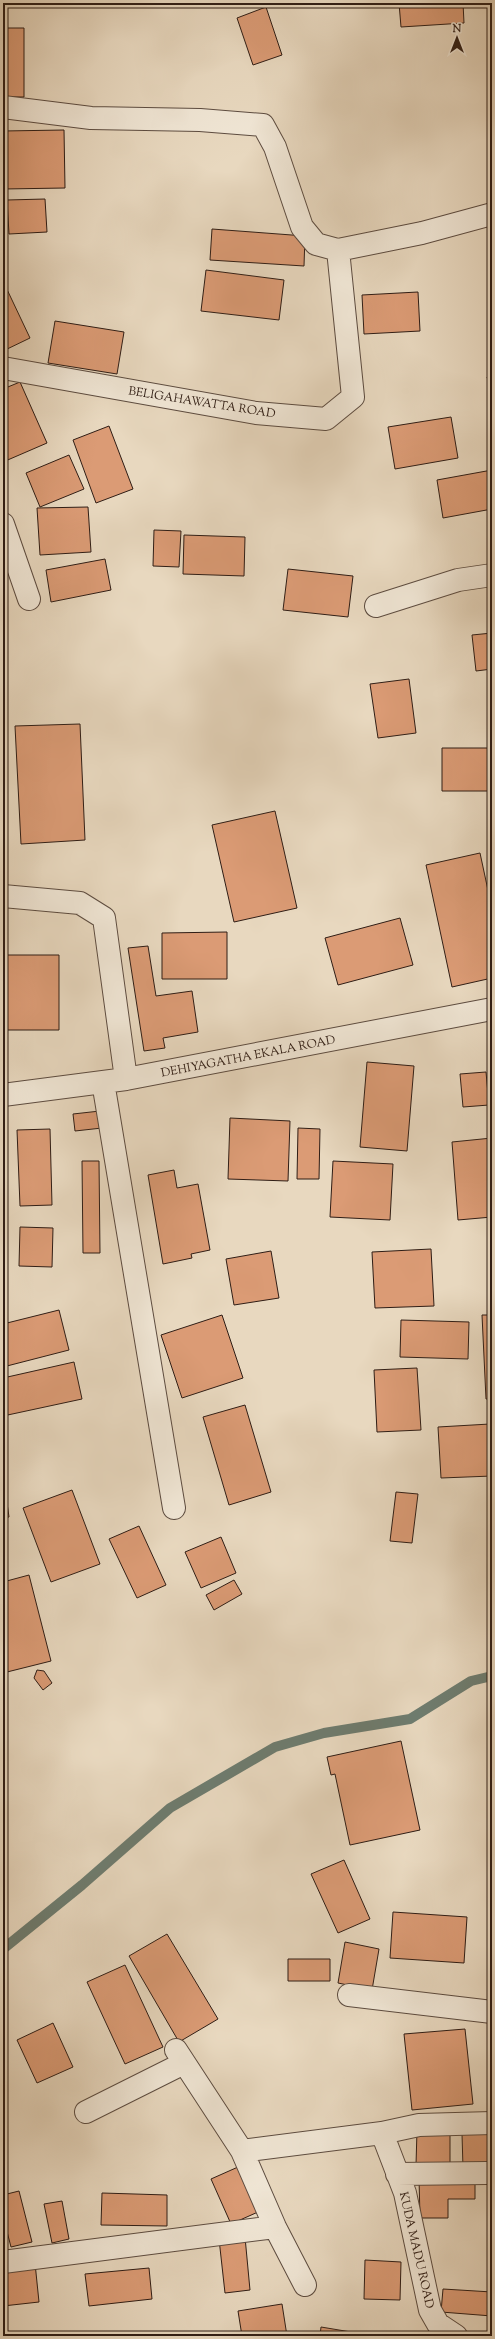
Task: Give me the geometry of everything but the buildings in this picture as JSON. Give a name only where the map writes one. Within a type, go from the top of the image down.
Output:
[{"type":"street","points":[[3,108],[91,118],[200,120],[263,125],[275,147],[302,228],[316,244],[338,250],[422,233],[492,214]]},
{"type":"street","name":"BELIGAHAWATTA ROAD","points":[[3,368],[256,413],[326,419],[353,397],[338,250]]},
{"type":"street","points":[[3,524],[29,599]]},
{"type":"street","points":[[376,606],[458,580],[492,575]]},
{"type":"street","points":[[3,896],[80,903],[104,918],[126,1079]]},
{"type":"street","name":"DEHIYAGATHA EKALA ROAD","points":[[3,1096],[126,1079],[492,1009]]},
{"type":"street","points":[[103,1082],[174,1508]]},
{"type":"street","points":[[349,1995],[492,2012]]},
{"type":"street","points":[[86,2112],[180,2056],[242,2151],[275,2228],[305,2285]]},
{"type":"street","points":[[242,2151],[382,2133],[419,2125],[492,2123]]},
{"type":"street","name":"KUDA MADU ROAD","points":[[382,2133],[405,2193],[430,2310],[438,2324],[456,2336]]},
{"type":"street","points":[[397,2174],[487,2172]]},
{"type":"street","points":[[3,2262],[275,2228]]},
{"type":"waterway","points":[[3,1949],[82,1885],[170,1808],[275,1747],[324,1733],[410,1719],[471,1681],[492,1676]]}]
